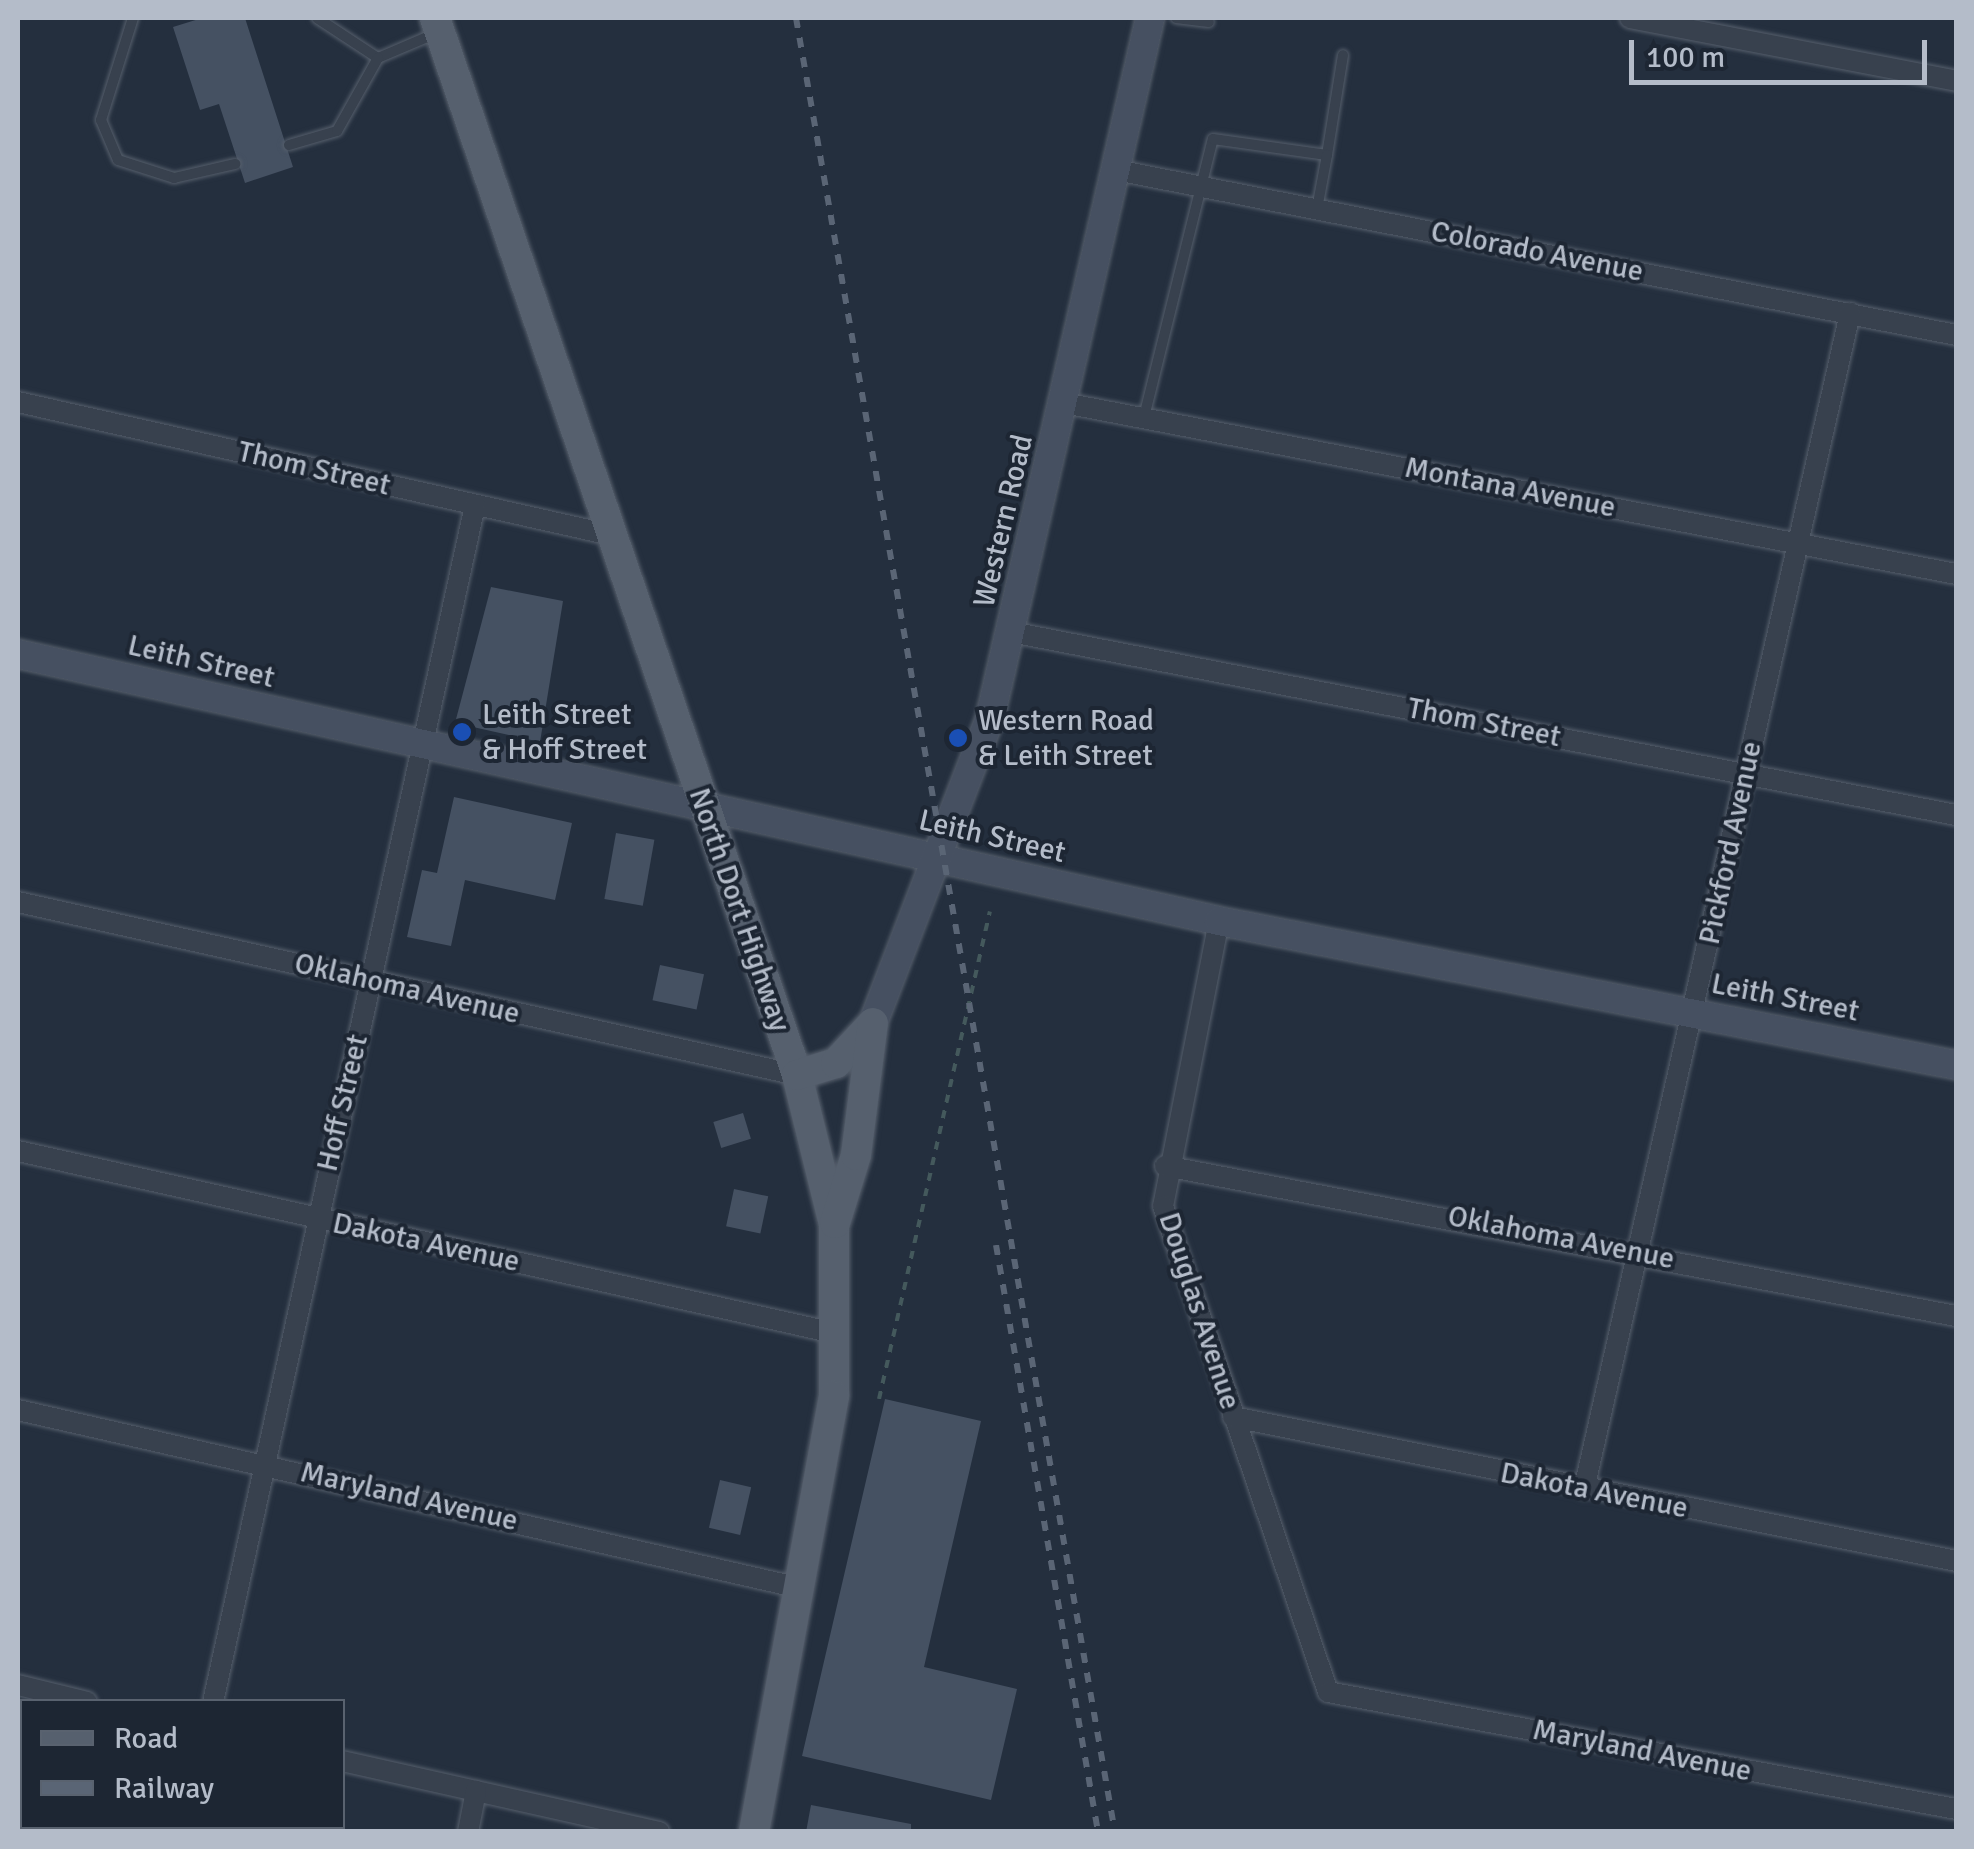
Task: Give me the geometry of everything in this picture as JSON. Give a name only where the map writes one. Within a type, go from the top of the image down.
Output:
[{"type":"main road","name":"North Dort Highway","points":[[437,25],[702,806],[798,1075],[834,1226],[834,1396],[754,1832]]},
{"type":"main road","points":[[798,1075],[836,1063],[873,1024]]},
{"type":"main road","points":[[834,1226],[856,1155],[873,1024]]},
{"type":"street","name":"Western Road","points":[[873,1024],[942,858],[1012,632],[1150,18]]},
{"type":"street","points":[[1630,18],[1956,81]]},
{"type":"street","name":"Colorado Avenue","points":[[1116,170],[1956,335]]},
{"type":"street","name":"Pickford Avenue","points":[[1584,1489],[1850,313]]},
{"type":"street","name":"Thom Street","points":[[18,402],[612,535]]},
{"type":"street","name":"Montana Avenue","points":[[1064,403],[1956,574]]},
{"type":"street","name":"Hoff Street","points":[[213,1699],[475,505]]},
{"type":"street","name":"Thom Street","points":[[1012,632],[1956,815]]},
{"type":"street","name":"Leith Street","points":[[18,654],[1219,921],[1956,1065]]},
{"type":"street","name":"Oklahoma Avenue","points":[[18,902],[798,1075]]},
{"type":"street","name":"Douglas Avenue","points":[[1219,921],[1165,1166],[1163,1206],[1328,1692]]},
{"type":"street","name":"Dakota Avenue","points":[[18,1151],[834,1332]]},
{"type":"street","name":"Oklahoma Avenue","points":[[1165,1166],[1956,1316]]},
{"type":"street","name":"Maryland Avenue","points":[[18,1410],[800,1588]]},
{"type":"street","name":"Dakota Avenue","points":[[1233,1416],[1956,1562]]},
{"type":"street","points":[[18,1686],[74,1699]]},
{"type":"street","name":"Maryland Avenue","points":[[1328,1692],[1956,1809]]},
{"type":"street","points":[[345,1762],[659,1832]]},
{"type":"street","points":[[468,1832],[476,1792]]},
{"type":"lane","points":[[133,18],[101,120],[118,160],[174,178],[235,164]]},
{"type":"lane","points":[[317,18],[378,58]]},
{"type":"lane","points":[[1176,18],[1209,22]]},
{"type":"lane","points":[[288,145],[337,132],[378,58],[437,25]]},
{"type":"lane","points":[[1317,209],[1343,55]]},
{"type":"lane","points":[[1144,417],[1200,186],[1216,136],[1326,154]]},
{"type":"path","points":[[880,1399],[990,911]]},
{"type":"building","points":[[202,18],[245,18],[293,167],[245,183],[219,104],[200,110],[173,27]]},
{"type":"building","points":[[491,587],[563,601],[540,742],[455,723]]},
{"type":"building","points":[[454,797],[572,823],[555,900],[465,880],[451,946],[407,937],[422,870],[437,873]]},
{"type":"building","points":[[616,833],[654,840],[643,906],[604,899]]},
{"type":"building","points":[[660,965],[704,974],[697,1010],[653,1000]]},
{"type":"building","points":[[743,1113],[751,1139],[721,1148],[713,1122]]},
{"type":"building","points":[[734,1189],[768,1196],[760,1233],[726,1226]]},
{"type":"building","points":[[885,1399],[981,1421],[924,1667],[1017,1689],[991,1800],[802,1756]]},
{"type":"building","points":[[720,1480],[751,1487],[740,1535],[709,1528]]},
{"type":"building","points":[[811,1805],[911,1824],[911,1832],[806,1832]]},
{"type":"railway","points":[[796,18],[1115,1832]]},
{"type":"railway","points":[[996,1245],[1098,1832]]},
{"type":"place","name":"Leith Street & Hoff Street","points":[[462,732]]},
{"type":"place","name":"Western Road & Leith Street","points":[[958,738]]}]
